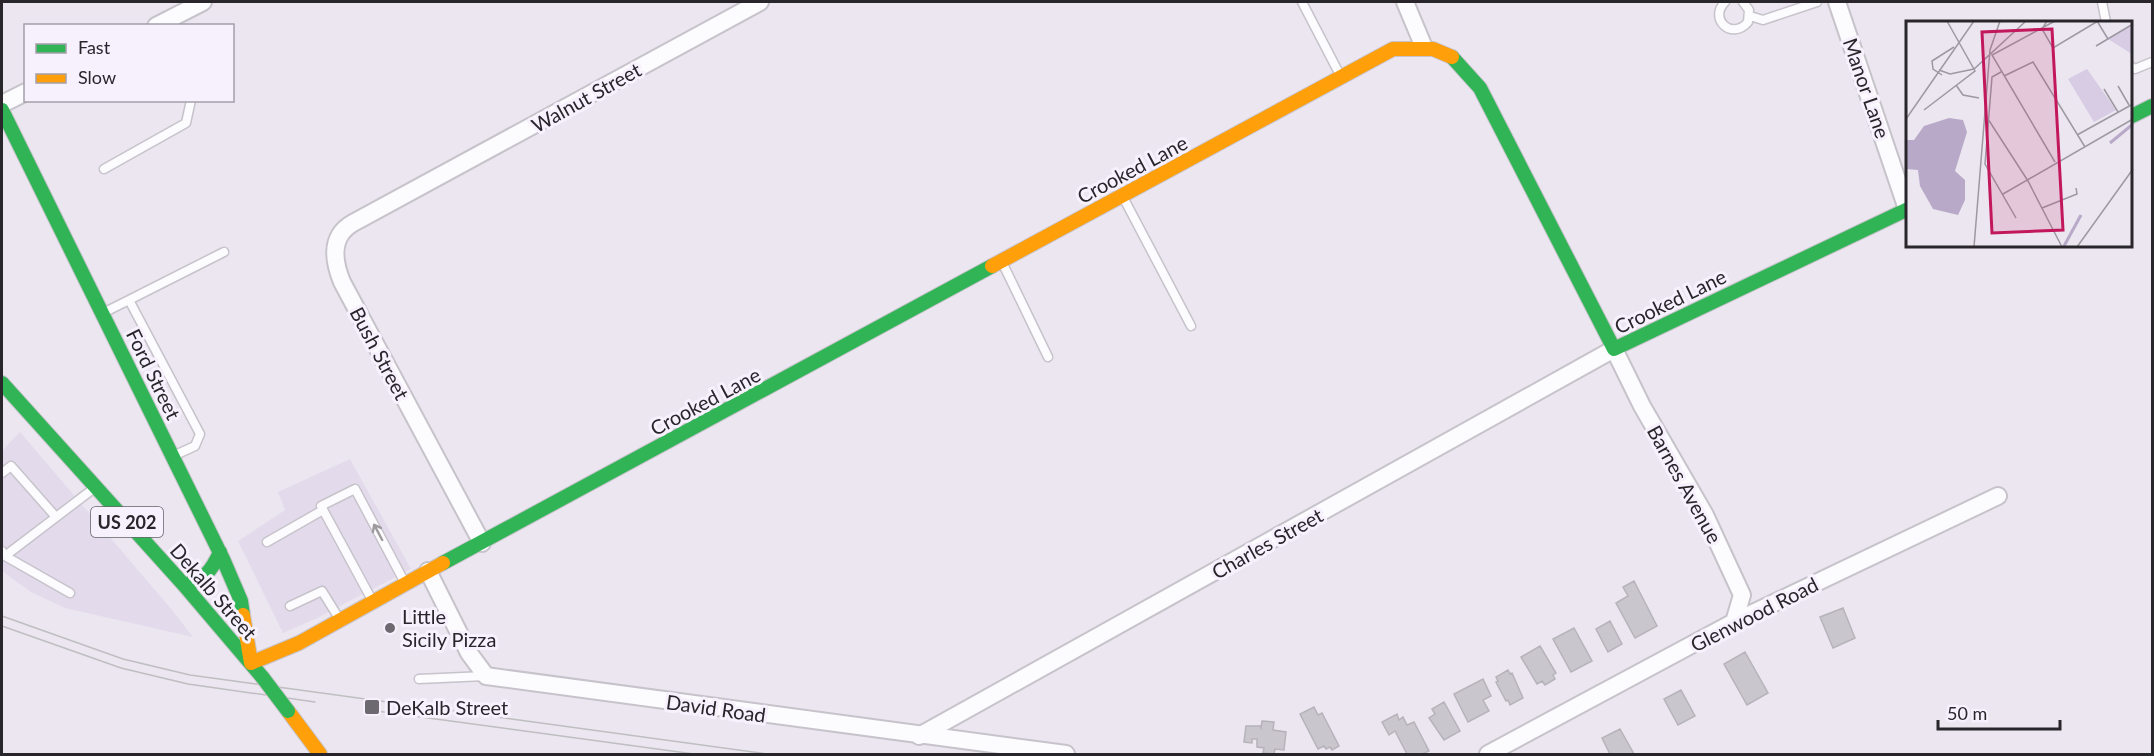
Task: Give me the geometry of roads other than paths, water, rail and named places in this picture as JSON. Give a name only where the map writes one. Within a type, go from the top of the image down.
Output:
[{"type":"main road","name":"Crooked Lane","points":[[251,663],[299,643],[1393,49],[1423,45],[1449,54],[1466,68],[1480,88],[1614,349],[1906,210]]},
{"type":"main road","points":[[2133,116],[2152,106]]},
{"type":"main road","name":"Ford Street","points":[[2,110],[220,552],[241,601],[251,663]]},
{"type":"main road","name":"Dekalb Street","points":[[2,383],[184,585],[251,663],[320,753]]},
{"type":"main road","points":[[184,585],[203,581],[211,572],[220,552]]},
{"type":"street","points":[[175,21],[203,2]]},
{"type":"street","name":"Walnut Street","points":[[413,193],[760,2]]},
{"type":"street","points":[[1405,2],[1423,45]]},
{"type":"street","name":"Manor Lane","points":[[1837,2],[1906,203]]},
{"type":"street","points":[[2,104],[24,93]]},
{"type":"street","name":"Bush Street","points":[[413,193],[346,227],[337,242],[334,262],[342,282],[482,543]]},
{"type":"street","name":"Barnes Avenue","points":[[1614,349],[1642,406],[1705,515],[1742,595],[1734,622]]},
{"type":"street","name":"Charles Street","points":[[919,736],[1614,349]]},
{"type":"street","name":"Glenwood Road","points":[[1488,754],[1734,622],[1998,496]]},
{"type":"street","points":[[428,571],[469,653],[486,676]]},
{"type":"street","name":"David Road","points":[[486,676],[1066,754]]},
{"type":"lane","points":[[1302,2],[1341,79]]},
{"type":"lane","points":[[1725,2],[1718,13],[1722,25],[1739,30],[1748,22],[1750,16],[1743,2]]},
{"type":"lane","points":[[1750,16],[1763,20],[1817,2]]},
{"type":"lane","points":[[2102,2],[2106,21]]},
{"type":"lane","points":[[2133,68],[2135,69],[2152,62]]},
{"type":"lane","points":[[104,168],[186,123],[191,102]]},
{"type":"lane","points":[[1123,196],[1191,326]]},
{"type":"lane","points":[[102,313],[224,252]]},
{"type":"lane","points":[[1002,262],[1048,357]]},
{"type":"lane","points":[[129,300],[200,434],[195,446],[172,456]]},
{"type":"lane","points":[[2,473],[11,466],[56,517]]},
{"type":"lane","points":[[70,593],[3,554],[95,487]]},
{"type":"lane","points":[[373,602],[321,506],[355,489],[406,583]]},
{"type":"lane","points":[[267,542],[323,510]]},
{"type":"lane","points":[[290,606],[322,591],[340,620]]},
{"type":"lane","points":[[419,679],[486,676]]},
{"type":"tram line","points":[[2,616],[123,659],[190,675],[767,754]]},
{"type":"tram line","points":[[2,626],[121,668],[188,684],[315,702]]},
{"type":"tram line","points":[[369,710],[694,754]]},
{"type":"place","name":"Little Sicily Pizza","points":[[390,628]]},
{"type":"place","name":"DeKalb Street","points":[[372,707]]}]
